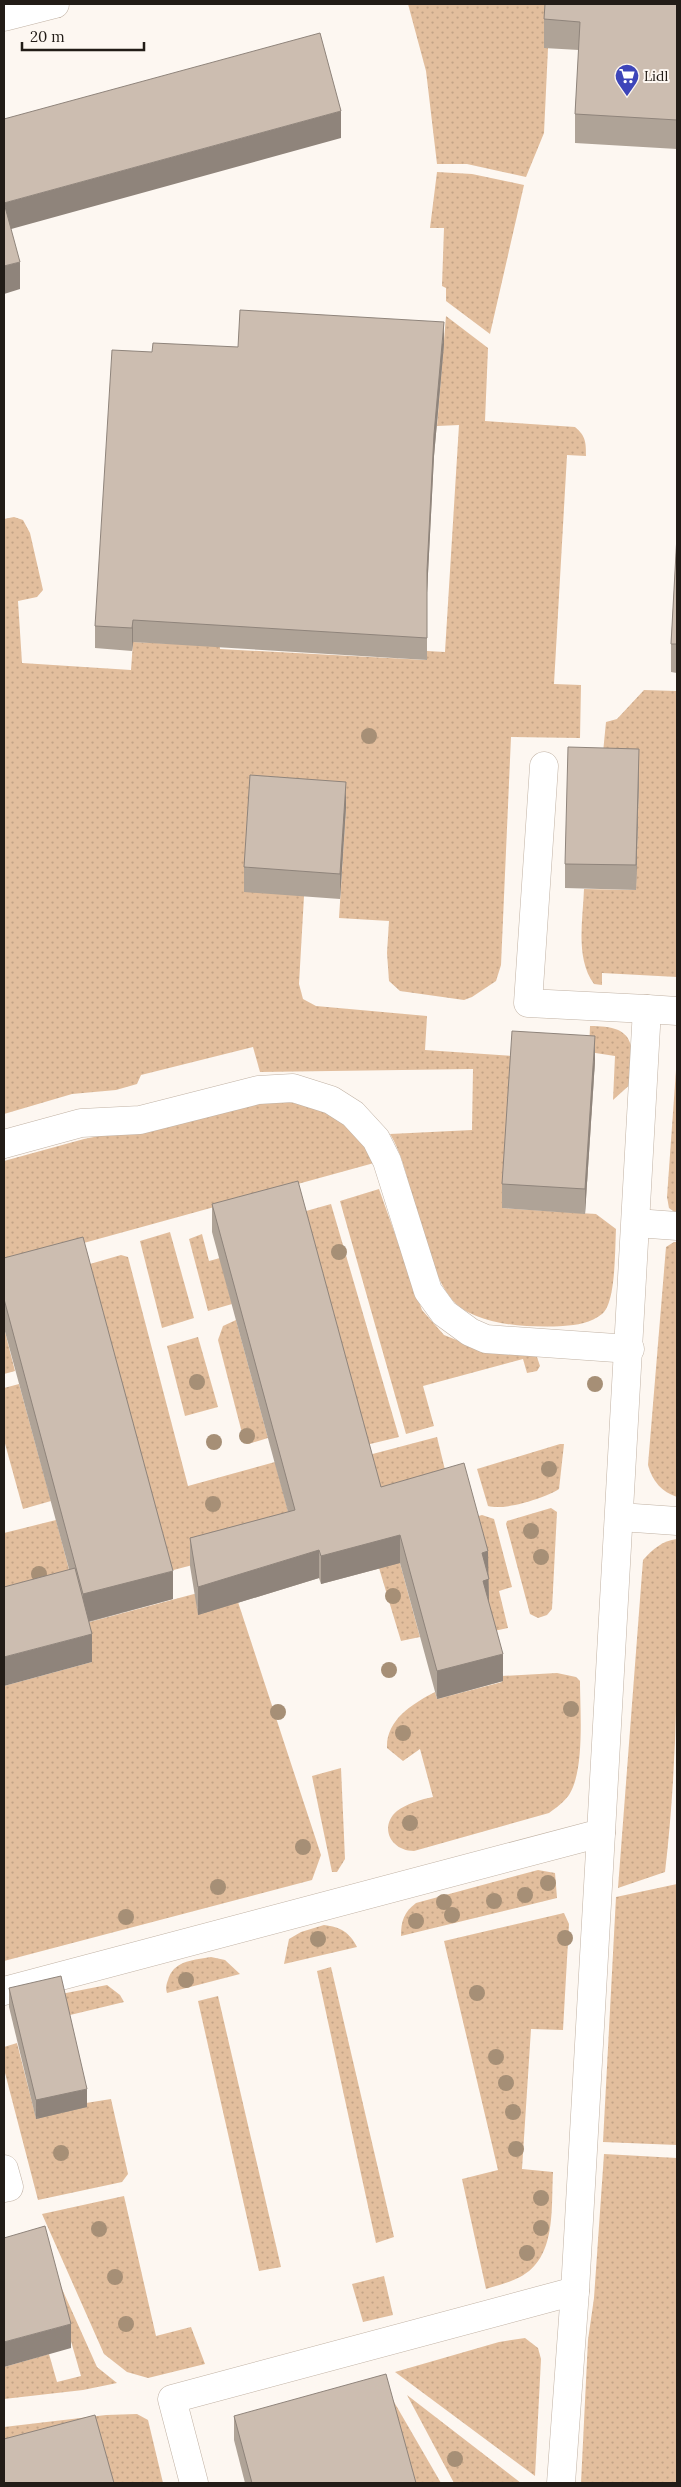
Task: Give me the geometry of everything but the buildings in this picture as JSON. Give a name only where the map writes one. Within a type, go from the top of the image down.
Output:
[{"type":"street","points":[[4,17],[55,4]]},
{"type":"street","points":[[544,766],[528,1003],[677,1011]]},
{"type":"street","points":[[561,2483],[575,2291],[630,1349],[647,1009]]},
{"type":"street","points":[[4,1144],[81,1123],[140,1120],[258,1090],[293,1088],[321,1097],[353,1114],[376,1139],[387,1161],[428,1291],[444,1313],[470,1332],[486,1338],[630,1349]]},
{"type":"street","points":[[636,1223],[677,1226]]},
{"type":"street","points":[[620,1517],[677,1521]]},
{"type":"street","points":[[4,1991],[601,1833]]},
{"type":"street","points":[[4,2169],[9,2187],[4,2188]]},
{"type":"street","points":[[194,2483],[172,2399],[575,2291]]},
{"type":"shaded area","points":[[408,4],[546,4],[544,48],[548,48],[544,133],[526,177],[467,164],[437,164],[426,71]]},
{"type":"shaded area","points":[[437,172],[472,174],[524,185],[490,334],[446,301],[446,288],[442,286],[444,228],[430,228]]},
{"type":"shaded area","points":[[446,316],[488,348],[485,421],[575,427],[585,440],[586,456],[567,455],[554,684],[581,685],[580,738],[511,737],[501,965],[496,981],[472,997],[464,1000],[400,991],[389,981],[387,953],[389,921],[339,918],[346,807],[304,896],[299,984],[303,999],[316,1006],[427,1016],[425,1050],[512,1056],[502,1208],[596,1214],[616,1229],[614,1274],[607,1308],[593,1320],[573,1325],[550,1327],[518,1325],[502,1323],[472,1314],[460,1307],[450,1297],[437,1275],[402,1162],[390,1134],[472,1130],[473,1069],[260,1072],[253,1047],[141,1075],[137,1084],[116,1090],[72,1094],[4,1114],[4,519],[14,517],[23,520],[30,533],[43,590],[37,597],[18,601],[22,663],[131,670],[133,642],[178,644],[220,634],[220,649],[426,660],[427,651],[445,652],[459,425],[437,426]]},
{"type":"shaded area","points":[[644,690],[677,691],[677,977],[602,973],[602,985],[594,984],[584,963],[582,951],[584,889],[636,890],[639,774],[601,773],[606,722],[617,719]]},
{"type":"shaded area","points":[[590,1026],[616,1029],[624,1033],[631,1047],[634,1081],[613,1100],[615,1056],[589,1052]]},
{"type":"shaded area","points":[[677,1056],[677,1214],[669,1208],[667,1197]]},
{"type":"shaded area","points":[[278,1100],[324,1111],[348,1124],[358,1134],[374,1163],[4,1265],[4,1161],[84,1139]]},
{"type":"shaded area","points":[[379,1189],[422,1310],[444,1335],[479,1349],[536,1354],[540,1366],[537,1371],[527,1373],[523,1359],[423,1386],[434,1426],[406,1434],[340,1201]]},
{"type":"shaded area","points":[[331,1204],[399,1437],[362,1446],[299,1213]]},
{"type":"shaded area","points":[[170,1232],[194,1318],[162,1328],[140,1241]]},
{"type":"shaded area","points":[[202,1234],[209,1261],[220,1258],[232,1304],[208,1311],[189,1239]]},
{"type":"shaded area","points":[[677,1242],[677,1497],[658,1485],[648,1465],[666,1247]]},
{"type":"shaded area","points":[[121,1255],[128,1257],[188,1486],[275,1462],[295,1538],[166,1572],[83,1266]]},
{"type":"shaded area","points":[[236,1320],[268,1438],[248,1444],[242,1433],[218,1340],[223,1326]]},
{"type":"shaded area","points":[[4,1328],[15,1371],[4,1374]]},
{"type":"shaded area","points":[[198,1337],[218,1407],[185,1416],[167,1346]]},
{"type":"shaded area","points":[[19,1384],[51,1501],[23,1509],[4,1440],[4,1388]]},
{"type":"shaded area","points":[[437,1437],[446,1474],[381,1514],[365,1456]]},
{"type":"shaded area","points":[[564,1444],[559,1489],[524,1503],[504,1507],[488,1506],[477,1469]]},
{"type":"shaded area","points":[[551,1508],[557,1512],[552,1609],[547,1615],[538,1618],[530,1614],[506,1524],[507,1521]]},
{"type":"shaded area","points":[[482,1515],[494,1519],[512,1587],[499,1591],[508,1628],[489,1632],[465,1520]]},
{"type":"shaded area","points":[[56,1520],[76,1596],[4,1615],[4,1533]]},
{"type":"shaded area","points":[[677,1539],[675,1747],[665,1872],[618,1888],[643,1560],[658,1546]]},
{"type":"shaded area","points":[[394,1541],[420,1637],[401,1641],[379,1568],[384,1567],[378,1546]]},
{"type":"shaded area","points":[[194,1594],[238,1602],[321,1855],[312,1880],[4,1961],[4,1686],[92,1662],[82,1624]]},
{"type":"shaded area","points":[[557,1673],[576,1677],[580,1681],[580,1756],[574,1784],[565,1800],[549,1813],[414,1851],[399,1847],[393,1842],[388,1830],[392,1817],[397,1811],[419,1800],[433,1797],[420,1749],[403,1761],[387,1748],[391,1729],[402,1714],[435,1692],[437,1699],[502,1682],[501,1676]]},
{"type":"shaded area","points":[[341,1768],[345,1859],[337,1872],[332,1872],[312,1776]]},
{"type":"shaded area","points":[[538,1870],[555,1873],[557,1898],[401,1936],[404,1917],[416,1903]]},
{"type":"shaded area","points":[[677,1884],[677,2145],[603,2142],[616,1897]]},
{"type":"shaded area","points":[[564,1913],[569,1924],[563,2030],[531,2029],[522,2169],[553,2172],[550,2231],[540,2258],[532,2269],[516,2279],[486,2289],[462,2179],[498,2170],[444,1941]]},
{"type":"shaded area","points":[[324,1925],[344,1931],[357,1947],[284,1964],[289,1939],[301,1932]]},
{"type":"shaded area","points":[[211,1957],[225,1960],[240,1974],[167,1993],[166,1987],[169,1977],[176,1967],[193,1960]]},
{"type":"shaded area","points":[[331,1967],[394,2237],[376,2243],[317,1971]]},
{"type":"shaded area","points":[[107,1985],[120,1995],[124,2002],[66,2016],[61,1994]]},
{"type":"shaded area","points":[[218,1996],[281,2267],[259,2271],[198,2001]]},
{"type":"shaded area","points":[[17,2043],[36,2118],[86,2103],[111,2099],[128,2174],[122,2182],[38,2200],[4,2069],[4,2047]]},
{"type":"shaded area","points":[[604,2154],[677,2158],[677,2483],[581,2483],[588,2340],[594,2298]]},
{"type":"shaded area","points":[[124,2196],[156,2336],[191,2327],[205,2364],[148,2378],[127,2372],[104,2354],[42,2214]]},
{"type":"shaded area","points":[[45,2251],[97,2367],[117,2383],[83,2390],[4,2399],[4,2367],[49,2354],[57,2382],[81,2376]]},
{"type":"shaded area","points":[[384,2276],[393,2315],[363,2322],[352,2284]]},
{"type":"shaded area","points":[[525,2338],[538,2348],[541,2359],[535,2476],[395,2372],[499,2342]]},
{"type":"shaded area","points":[[390,2395],[441,2483],[409,2483]]},
{"type":"shaded area","points":[[407,2395],[521,2483],[454,2483]]},
{"type":"shaded area","points":[[137,2414],[148,2420],[163,2483],[107,2483],[4,2464],[4,2427],[106,2415]]},
{"type":"place","name":"Lidl","points":[[627,97]]}]
